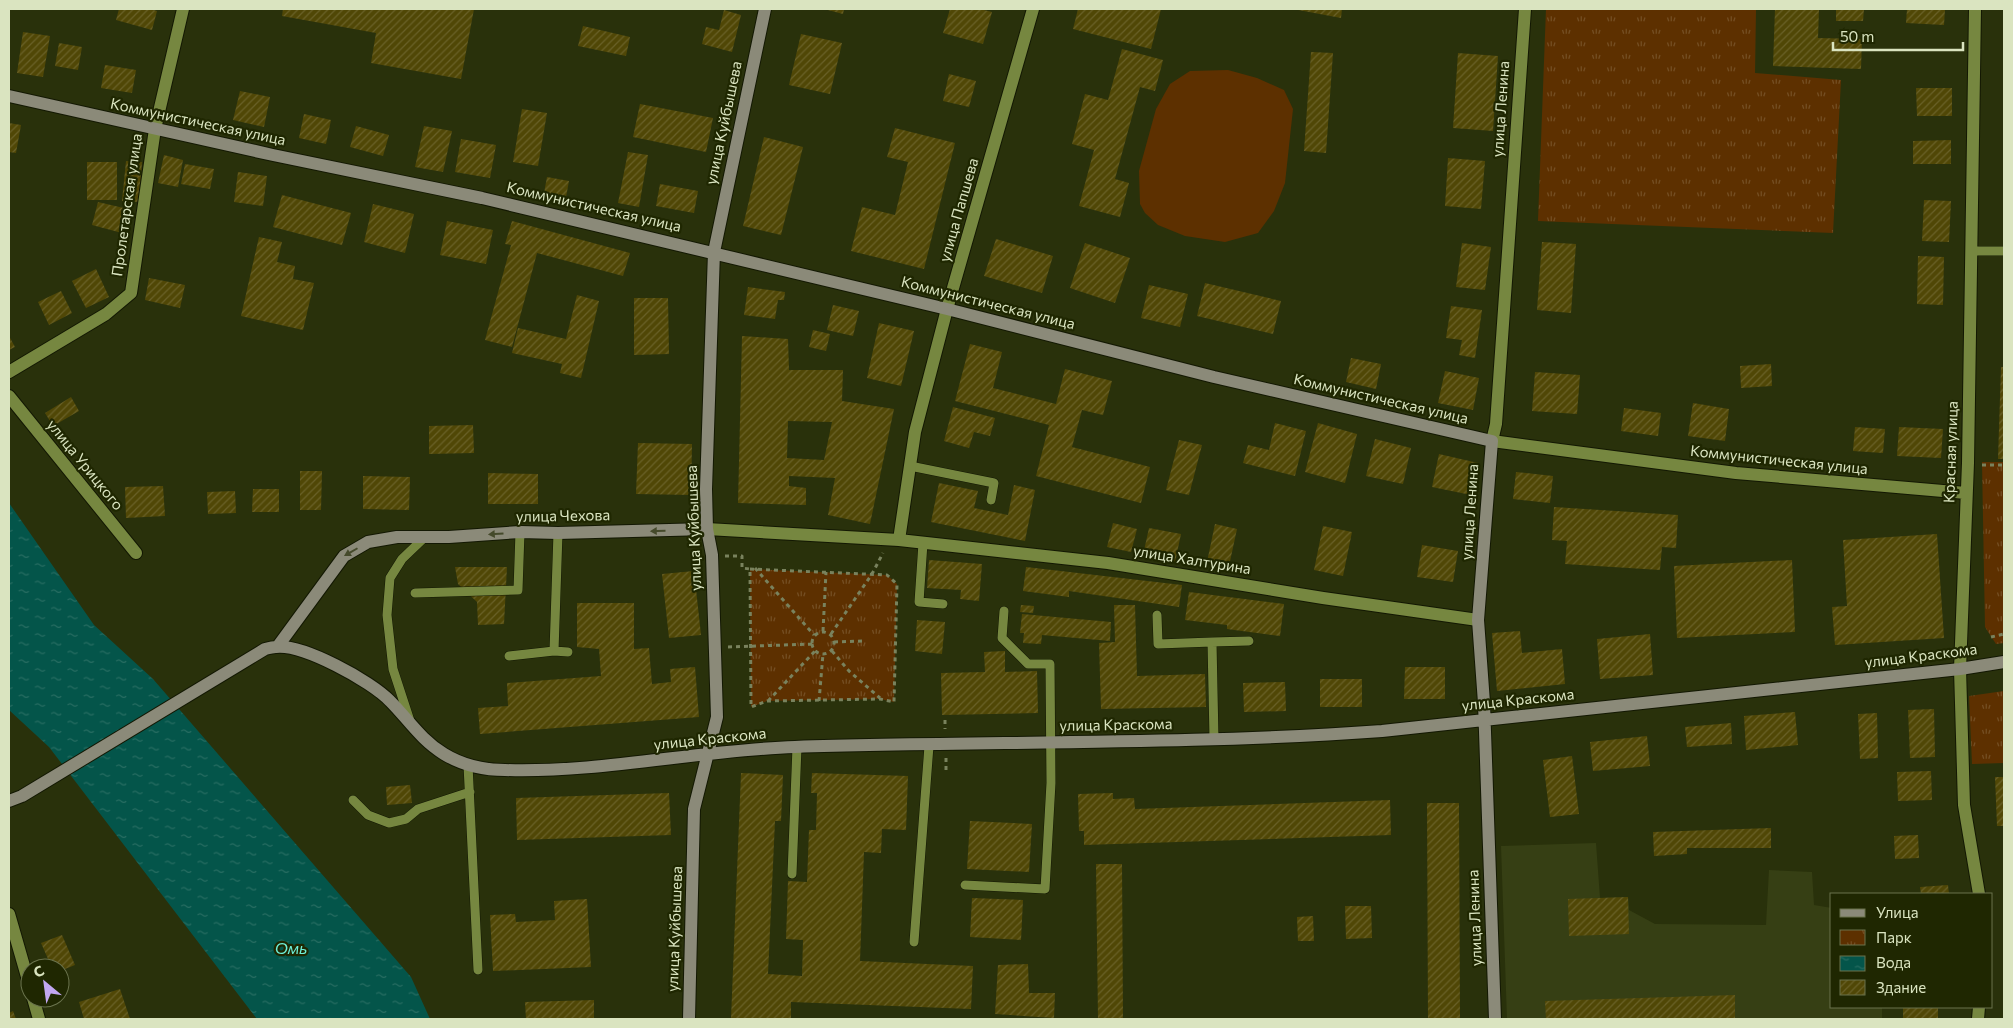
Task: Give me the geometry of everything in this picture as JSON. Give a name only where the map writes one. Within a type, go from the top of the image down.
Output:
[{"type":"street","name":"Пролетарская улица","points":[[9,372],[106,314],[131,293],[155,129],[183,9]]},
{"type":"street","name":"улица Куйбышева","points":[[689,1019],[694,809],[717,717],[712,555],[707,529],[706,490],[714,252],[765,9]]},
{"type":"street","name":"улица Папшева","points":[[895,540],[915,432],[947,309],[1033,9]]},
{"type":"street","name":"улица Ленина","points":[[1494,1019],[1484,720],[1478,620],[1492,441],[1496,424],[1525,9]]},
{"type":"street","name":"Красная улица","points":[[1975,9],[1968,465],[1960,669],[1964,805],[1979,893]]},
{"type":"street","name":"Коммунистическая улица","points":[[9,96],[482,198],[714,252],[1214,377],[1492,441],[1736,473],[1966,493]]},
{"type":"street","name":"улица Урицкого","points":[[9,396],[136,553]]},
{"type":"street","name":"улица Чехова","points":[[278,646],[344,556],[368,542],[397,537],[520,532],[558,533],[707,529],[895,540]]},
{"type":"street","name":"улица Халтурина","points":[[895,540],[1108,563],[1323,598],[1478,620]]},
{"type":"street","name":"улица Краскома","points":[[9,801],[22,796],[265,649],[278,646],[330,661],[370,684],[389,699],[425,741],[445,755],[468,766],[502,770],[550,769],[634,763],[740,749],[929,746],[1327,735],[1960,669],[2004,662]]},
{"type":"street","points":[[9,914],[22,958]]},
{"type":"lane","points":[[1971,251],[2004,251]]},
{"type":"lane","points":[[910,466],[994,483],[991,500]]},
{"type":"lane","points":[[414,594],[518,590],[520,532]]},
{"type":"lane","points":[[554,651],[558,533]]},
{"type":"lane","points":[[412,726],[393,670],[387,615],[390,578],[402,559],[425,537]]},
{"type":"lane","points":[[923,543],[918,602],[943,604]]},
{"type":"lane","points":[[965,885],[1045,890],[1051,783],[1050,664],[1028,664],[1002,638],[1004,611]]},
{"type":"lane","points":[[1157,615],[1158,644],[1248,641]]},
{"type":"lane","points":[[1212,642],[1214,739]]},
{"type":"lane","points":[[509,656],[554,651],[568,652]]},
{"type":"lane","points":[[914,942],[929,746]]},
{"type":"lane","points":[[792,874],[797,747]]},
{"type":"lane","points":[[468,766],[478,970]]},
{"type":"lane","points":[[353,800],[368,814],[389,823],[406,819],[418,809],[470,792]]},
{"type":"path","points":[[1968,465],[2004,465]]},
{"type":"path","points":[[831,634],[895,540]]},
{"type":"path","points":[[712,555],[742,556],[742,568],[752,568],[886,575],[897,584],[894,702],[880,699],[767,701],[751,707],[752,568]]},
{"type":"path","points":[[752,568],[814,634]]},
{"type":"path","points":[[823,632],[826,572]]},
{"type":"path","points":[[814,634],[823,632],[831,634]]},
{"type":"path","points":[[814,634],[812,644],[815,651],[819,654],[832,651]]},
{"type":"path","points":[[831,634],[834,642],[832,651]]},
{"type":"path","points":[[1991,637],[2004,634]]},
{"type":"path","points":[[834,642],[863,641]]},
{"type":"path","points":[[714,648],[812,644]]},
{"type":"path","points":[[767,701],[815,651]]},
{"type":"path","points":[[832,651],[849,671],[880,699]]},
{"type":"path","points":[[819,701],[823,654]]},
{"type":"path","points":[[945,720],[945,734]]},
{"type":"path","points":[[946,758],[946,770]]},
{"type":"shaded area","points":[[1596,843],[1600,898],[1628,897],[1629,910],[1655,924],[1766,925],[1769,870],[1812,872],[1814,905],[1830,908],[1830,1008],[1882,1008],[1882,1019],[1507,1019],[1501,846]]},
{"type":"green space","points":[[1546,9],[1756,9],[1755,73],[1841,80],[1833,233],[1538,221]]},
{"type":"green space","points":[[1228,70],[1257,78],[1284,90],[1293,109],[1285,183],[1274,211],[1258,233],[1225,242],[1185,236],[1158,225],[1145,213],[1140,204],[1139,171],[1156,109],[1170,84],[1190,71]]},
{"type":"green space","points":[[1982,462],[2004,462],[2004,643],[1996,644],[1985,627]]},
{"type":"green space","points":[[750,569],[887,575],[897,584],[894,702],[880,699],[767,701],[751,707]]},
{"type":"green space","points":[[2004,691],[2004,763],[1972,764],[1969,696]]},
{"type":"water","name":"Омь","points":[[9,503],[94,625],[153,679],[411,977],[430,1019],[257,1019],[49,747],[9,710]]},
{"type":"building","points":[[119,9],[150,9],[157,11],[152,30],[116,20]]},
{"type":"building","points":[[283,9],[474,9],[461,79],[371,63],[376,33],[282,16]]},
{"type":"building","points":[[824,9],[844,9],[843,14]]},
{"type":"building","points":[[950,9],[980,9],[992,12],[983,44],[943,33]]},
{"type":"building","points":[[1078,9],[1161,9],[1151,49],[1073,29]]},
{"type":"building","points":[[1293,9],[1342,9],[1341,18]]},
{"type":"building","points":[[1775,9],[1819,9],[1818,38],[1862,39],[1861,69],[1773,66]]},
{"type":"building","points":[[1836,9],[1864,9],[1863,21],[1836,21]]},
{"type":"building","points":[[1907,9],[1945,9],[1944,25],[1906,23]]},
{"type":"building","points":[[724,10],[741,15],[732,52],[702,44],[706,27],[719,30]]},
{"type":"building","points":[[583,26],[630,37],[626,56],[578,46]]},
{"type":"building","points":[[23,32],[50,36],[43,77],[17,73]]},
{"type":"building","points":[[801,34],[842,43],[830,94],[789,85]]},
{"type":"building","points":[[59,43],[82,47],[78,70],[55,66]]},
{"type":"building","points":[[1122,49],[1163,60],[1155,91],[1140,87],[1115,179],[1129,183],[1120,217],[1079,206],[1094,150],[1072,144],[1085,94],[1108,100]]},
{"type":"building","points":[[1311,52],[1333,53],[1326,153],[1304,151]]},
{"type":"building","points":[[1458,53],[1498,56],[1493,131],[1453,128]]},
{"type":"building","points":[[105,65],[136,70],[132,93],[101,88]]},
{"type":"building","points":[[949,74],[976,81],[969,107],[943,101]]},
{"type":"building","points":[[1916,88],[1952,88],[1952,116],[1917,116]]},
{"type":"building","points":[[240,91],[270,97],[264,127],[233,120]]},
{"type":"building","points":[[640,104],[713,118],[706,152],[633,137]]},
{"type":"building","points":[[522,109],[547,113],[538,166],[513,162]]},
{"type":"building","points":[[304,114],[331,120],[326,144],[299,138]]},
{"type":"building","points":[[9,123],[21,125],[16,153],[9,152]]},
{"type":"building","points":[[356,126],[389,135],[383,156],[350,147]]},
{"type":"building","points":[[424,126],[452,131],[443,172],[415,167]]},
{"type":"building","points":[[895,128],[955,143],[924,269],[851,251],[862,207],[895,215],[908,162],[887,157]]},
{"type":"building","points":[[764,137],[803,147],[781,235],[743,226]]},
{"type":"building","points":[[461,139],[496,145],[490,178],[455,172]]},
{"type":"building","points":[[1951,140],[1951,164],[1913,164],[1913,141]]},
{"type":"building","points":[[628,152],[648,155],[639,207],[618,203]]},
{"type":"building","points":[[164,155],[183,160],[178,187],[158,183]]},
{"type":"building","points":[[1448,158],[1485,161],[1481,209],[1445,206]]},
{"type":"building","points":[[126,161],[142,162],[139,202],[122,201]]},
{"type":"building","points":[[87,162],[117,162],[117,200],[87,200]]},
{"type":"building","points":[[185,164],[214,169],[210,189],[181,184]]},
{"type":"building","points":[[238,172],[267,176],[263,206],[234,202]]},
{"type":"building","points":[[547,177],[569,181],[566,197],[544,193]]},
{"type":"building","points":[[660,184],[698,191],[694,213],[656,206]]},
{"type":"building","points":[[282,195],[351,213],[342,245],[273,227]]},
{"type":"building","points":[[1924,200],[1951,201],[1949,242],[1922,241]]},
{"type":"building","points":[[98,202],[128,209],[122,233],[92,225]]},
{"type":"building","points":[[373,204],[414,214],[405,253],[364,242]]},
{"type":"building","points":[[447,221],[493,230],[486,264],[440,255]]},
{"type":"building","points":[[512,221],[630,253],[623,276],[537,253],[512,347],[485,340],[511,245],[505,244]]},
{"type":"building","points":[[259,237],[282,242],[277,262],[295,266],[293,279],[314,283],[303,330],[241,316]]},
{"type":"building","points":[[996,239],[1053,256],[1042,293],[984,276]]},
{"type":"building","points":[[1542,242],[1576,244],[1571,313],[1537,310]]},
{"type":"building","points":[[1085,243],[1130,258],[1115,303],[1070,288]]},
{"type":"building","points":[[1462,243],[1491,247],[1485,290],[1456,287]]},
{"type":"building","points":[[1918,256],[1944,257],[1943,305],[1917,304]]},
{"type":"building","points":[[96,269],[109,297],[86,308],[72,281]]},
{"type":"building","points":[[149,278],[185,285],[180,308],[145,300]]},
{"type":"building","points":[[1205,283],[1281,301],[1273,334],[1197,316]]},
{"type":"building","points":[[1149,285],[1188,294],[1180,327],[1141,318]]},
{"type":"building","points":[[748,287],[785,292],[784,300],[778,300],[775,319],[744,315]]},
{"type":"building","points":[[61,291],[72,313],[49,325],[38,302]]},
{"type":"building","points":[[577,295],[599,301],[581,378],[560,373],[562,364],[512,353],[518,328],[566,339]]},
{"type":"building","points":[[634,298],[668,298],[669,354],[634,355]]},
{"type":"building","points":[[833,305],[859,311],[853,336],[827,330]]},
{"type":"building","points":[[1451,306],[1482,310],[1475,358],[1459,355],[1462,340],[1446,338]]},
{"type":"building","points":[[879,323],[914,331],[901,386],[867,378]]},
{"type":"building","points":[[813,330],[830,334],[826,351],[809,347]]},
{"type":"building","points":[[9,336],[15,347],[9,350]]},
{"type":"building","points":[[742,336],[788,339],[789,370],[843,370],[842,401],[894,409],[870,524],[828,515],[835,478],[789,476],[789,486],[806,488],[806,505],[738,503]],"holes":[[[788,421],[832,422],[824,460],[787,458]]]},
{"type":"building","points":[[970,344],[1002,352],[993,388],[1056,404],[1065,369],[1112,381],[1103,415],[1082,410],[1072,447],[1150,467],[1141,503],[1036,476],[1049,425],[955,401]]},
{"type":"building","points":[[1351,358],[1381,364],[1376,389],[1346,382]]},
{"type":"building","points":[[1771,364],[1772,386],[1741,388],[1740,366]]},
{"type":"building","points":[[2001,367],[2004,367],[2004,459],[1998,459]]},
{"type":"building","points":[[1445,371],[1479,378],[1473,410],[1438,403]]},
{"type":"building","points":[[1535,372],[1580,375],[1577,414],[1532,411]]},
{"type":"building","points":[[71,397],[79,411],[53,426],[45,413]]},
{"type":"building","points":[[1693,403],[1729,409],[1725,441],[1688,436]]},
{"type":"building","points":[[953,407],[995,418],[990,436],[974,432],[969,448],[944,441]]},
{"type":"building","points":[[1624,408],[1661,413],[1658,436],[1621,431]]},
{"type":"building","points":[[1275,423],[1306,431],[1295,476],[1243,463],[1248,445],[1269,450]]},
{"type":"building","points":[[1318,423],[1357,434],[1345,483],[1305,472]]},
{"type":"building","points":[[473,425],[474,453],[429,454],[429,426]]},
{"type":"building","points":[[1855,427],[1885,429],[1883,453],[1853,451]]},
{"type":"building","points":[[1899,427],[1943,429],[1941,458],[1897,456]]},
{"type":"building","points":[[1375,439],[1411,448],[1403,484],[1366,476]]},
{"type":"building","points":[[1179,440],[1202,445],[1189,495],[1166,490]]},
{"type":"building","points":[[638,443],[692,444],[691,495],[636,494]]},
{"type":"building","points":[[1439,454],[1478,463],[1471,495],[1432,487]]},
{"type":"building","points":[[300,471],[322,471],[321,510],[300,510]]},
{"type":"building","points":[[1516,472],[1553,476],[1550,503],[1513,499]]},
{"type":"building","points":[[488,473],[538,474],[538,504],[488,504]]},
{"type":"building","points":[[363,476],[410,477],[409,510],[363,509]]},
{"type":"building","points":[[939,483],[978,491],[974,508],[1008,515],[1014,485],[1035,490],[1025,541],[931,522]]},
{"type":"building","points":[[163,486],[165,516],[126,518],[125,487]]},
{"type":"building","points":[[253,489],[279,489],[279,512],[252,512]]},
{"type":"building","points":[[235,491],[236,513],[208,514],[207,492]]},
{"type":"building","points":[[1554,507],[1678,515],[1676,548],[1662,547],[1660,570],[1565,564],[1567,541],[1552,540]]},
{"type":"building","points":[[1113,523],[1137,529],[1131,552],[1107,547]]},
{"type":"building","points":[[1215,524],[1237,529],[1229,566],[1207,562]]},
{"type":"building","points":[[1323,526],[1352,532],[1343,576],[1314,570]]},
{"type":"building","points":[[1149,528],[1181,534],[1175,562],[1143,555]]},
{"type":"building","points":[[1937,534],[1944,638],[1835,645],[1832,607],[1847,606],[1843,540]]},
{"type":"building","points":[[1422,545],[1458,551],[1453,582],[1417,577]]},
{"type":"building","points":[[929,560],[982,564],[979,601],[960,599],[961,590],[927,588]]},
{"type":"building","points":[[1792,560],[1795,632],[1677,638],[1674,566]]},
{"type":"building","points":[[455,567],[507,567],[504,624],[478,625],[477,602],[458,584]]},
{"type":"building","points":[[1026,567],[1182,585],[1179,607],[1069,591],[1069,597],[1023,591]]},
{"type":"building","points":[[694,571],[701,635],[669,638],[662,574]]},
{"type":"building","points":[[1189,592],[1284,604],[1280,636],[1227,629],[1227,625],[1185,620]]},
{"type":"building","points":[[577,603],[634,603],[634,649],[649,648],[652,684],[671,682],[670,669],[695,667],[699,717],[480,734],[478,708],[508,706],[507,683],[601,676],[599,649],[577,647]]},
{"type":"building","points":[[1021,605],[1034,606],[1033,613],[1020,612]]},
{"type":"building","points":[[1114,605],[1135,605],[1137,676],[1205,674],[1206,707],[1101,709],[1099,643],[1115,642]]},
{"type":"building","points":[[1022,614],[1111,622],[1110,641],[1042,635],[1041,644],[1023,643],[1024,633],[1020,633]]},
{"type":"building","points":[[917,620],[945,622],[942,654],[915,651]]},
{"type":"building","points":[[1520,631],[1522,653],[1562,649],[1565,684],[1497,691],[1492,633]]},
{"type":"building","points":[[1650,634],[1653,675],[1600,679],[1597,639]]},
{"type":"building","points":[[1005,651],[1005,672],[1037,671],[1038,713],[942,715],[941,673],[985,672],[984,652]]},
{"type":"building","points":[[1405,667],[1445,667],[1445,699],[1404,699]]},
{"type":"building","points":[[1320,679],[1362,679],[1362,707],[1320,707]]},
{"type":"building","points":[[1285,682],[1286,711],[1244,712],[1243,683]]},
{"type":"building","points":[[1934,709],[1935,757],[1910,758],[1908,710]]},
{"type":"building","points":[[1795,712],[1798,745],[1746,750],[1744,716]]},
{"type":"building","points":[[1877,713],[1878,758],[1860,759],[1858,714]]},
{"type":"building","points":[[1731,723],[1732,744],[1687,747],[1685,727]]},
{"type":"building","points":[[1647,736],[1650,766],[1593,771],[1590,742]]},
{"type":"building","points":[[1572,756],[1579,814],[1550,817],[1543,760]]},
{"type":"building","points":[[1931,771],[1932,800],[1898,801],[1897,772]]},
{"type":"building","points":[[741,773],[783,775],[781,821],[775,821],[768,974],[802,976],[803,940],[786,939],[788,881],[807,882],[809,830],[816,830],[817,793],[811,793],[812,773],[908,776],[906,830],[882,829],[881,853],[864,852],[860,961],[973,966],[971,1009],[791,1002],[791,1019],[731,1019]]},
{"type":"building","points":[[1995,777],[2004,777],[2004,826],[1997,826]]},
{"type":"building","points":[[410,785],[412,803],[387,805],[386,787]]},
{"type":"building","points":[[669,793],[671,835],[517,840],[516,798]]},
{"type":"building","points":[[1113,793],[1113,799],[1134,798],[1135,809],[1390,800],[1391,835],[1084,845],[1084,831],[1079,831],[1078,794]]},
{"type":"building","points":[[1427,803],[1459,803],[1460,1019],[1428,1019]]},
{"type":"building","points":[[970,821],[1032,824],[1029,872],[967,869]]},
{"type":"building","points":[[1771,828],[1771,848],[1687,848],[1687,854],[1654,856],[1653,832]]},
{"type":"building","points":[[1918,835],[1919,858],[1895,859],[1894,836]]},
{"type":"building","points":[[1096,864],[1122,864],[1123,1019],[1098,1019]]},
{"type":"building","points":[[1948,885],[1949,893],[1921,893],[1920,887]]},
{"type":"building","points":[[1628,897],[1629,934],[1569,936],[1568,899]]},
{"type":"building","points":[[972,898],[1023,900],[1021,940],[970,937]]},
{"type":"building","points":[[587,899],[591,967],[493,971],[490,915],[515,914],[516,922],[555,920],[554,901]]},
{"type":"building","points":[[1345,906],[1371,906],[1372,938],[1346,939]]},
{"type":"building","points":[[1313,916],[1314,941],[1298,941],[1297,917]]},
{"type":"building","points":[[62,935],[75,965],[70,967],[70,958],[48,958],[41,943]]},
{"type":"building","points":[[1028,964],[1029,993],[1055,993],[1054,1018],[995,1014],[998,965]]},
{"type":"building","points":[[120,989],[130,1019],[84,1019],[79,1002]]},
{"type":"building","points":[[1735,995],[1735,1019],[1546,1019],[1545,1001]]},
{"type":"building","points":[[594,1000],[594,1019],[526,1019],[525,1002]]},
{"type":"building","points":[[1903,1008],[1938,1008],[1938,1019],[1903,1019]]},
{"type":"building","points":[[13,1011],[16,1019],[9,1019],[9,1013]]}]
